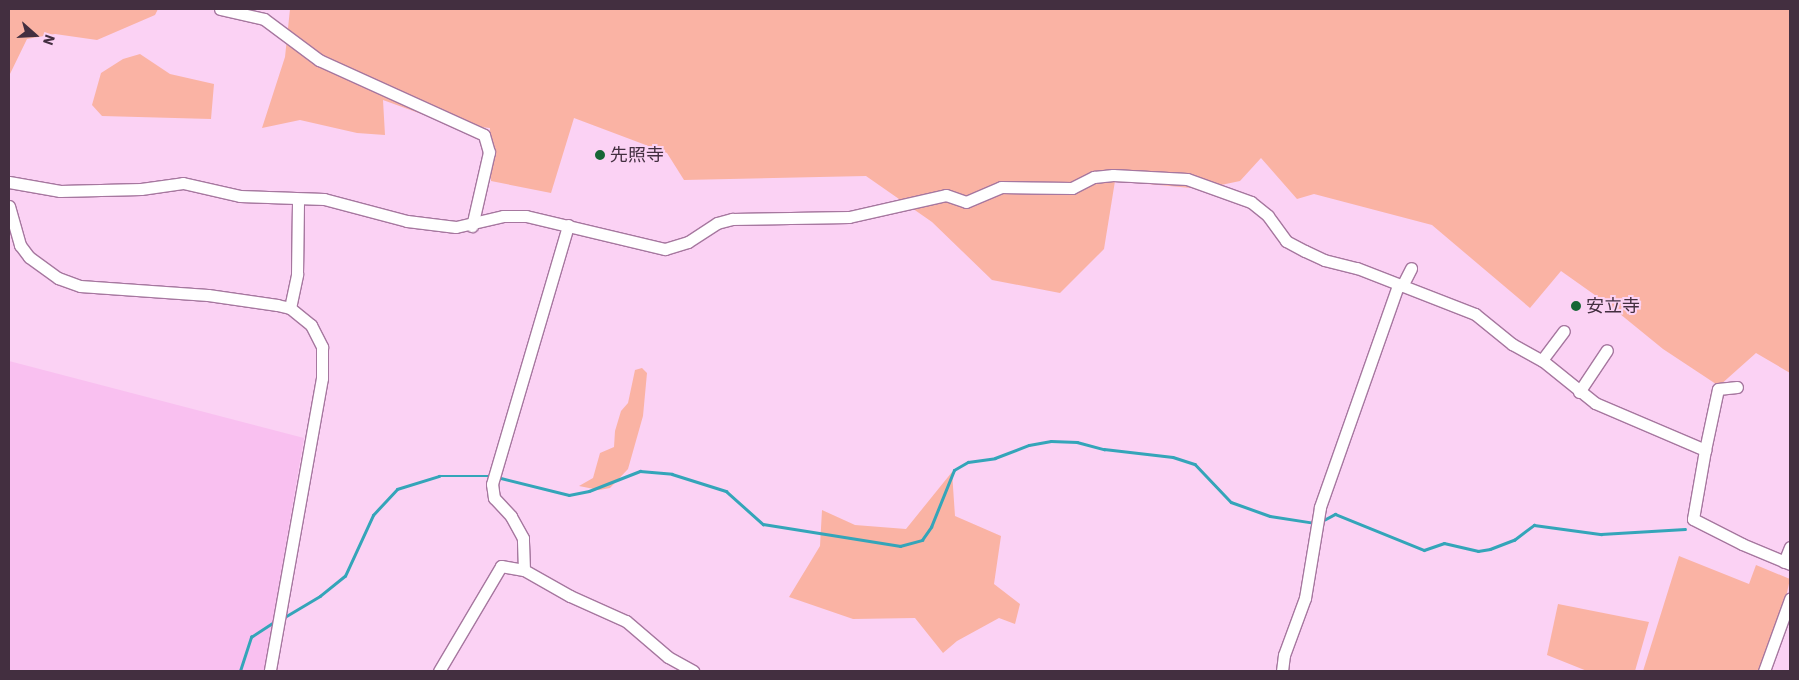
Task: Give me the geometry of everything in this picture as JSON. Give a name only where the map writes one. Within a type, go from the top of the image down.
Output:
[{"type":"street","points":[[220,9],[264,19],[319,60],[484,135],[489,152],[472,226]]},
{"type":"street","points":[[9,182],[60,190],[141,189],[182,183],[240,196],[324,199],[407,221],[472,226],[503,216],[526,216],[665,249],[688,242],[717,223],[732,219],[849,217],[946,195],[966,202],[1002,187],[1072,188],[1094,177],[1151,174],[1187,179],[1251,202],[1268,216],[1286,241],[1324,260],[1357,268],[1475,314],[1512,344],[1542,360],[1579,392],[1634,422],[1705,450]]},
{"type":"street","points":[[290,308],[297,274],[298,199]]},
{"type":"street","points":[[9,206],[20,244],[29,257],[58,278],[80,286],[208,295],[290,308],[311,325],[322,347],[322,378],[270,671]]},
{"type":"street","points":[[524,570],[523,538],[511,516],[494,498],[492,484],[568,225]]},
{"type":"street","points":[[1282,671],[1284,655],[1305,598],[1320,507],[1400,286],[1411,268]]},
{"type":"street","points":[[1542,360],[1564,331]]},
{"type":"street","points":[[1579,392],[1607,350]]},
{"type":"street","points":[[1737,387],[1718,389],[1693,519],[1787,563],[1790,547]]},
{"type":"street","points":[[439,671],[501,566],[524,570],[570,596],[626,621],[668,657],[693,671]]},
{"type":"street","points":[[1764,671],[1790,599]]},
{"type":"shaded area","points":[[9,9],[158,9],[155,15],[97,40],[55,34],[27,39],[9,76]]},
{"type":"shaded area","points":[[290,9],[1790,9],[1790,373],[1756,353],[1719,386],[1663,349],[1609,305],[1561,271],[1530,308],[1432,225],[1314,194],[1297,199],[1261,158],[1240,181],[1202,189],[1115,181],[1104,249],[1060,293],[992,280],[932,222],[866,176],[684,180],[667,153],[574,118],[551,193],[491,181],[490,128],[449,124],[383,100],[385,135],[357,133],[300,120],[262,128],[285,57]]},
{"type":"shaded area","points":[[140,54],[170,74],[214,84],[211,119],[102,116],[92,105],[101,73],[123,59]]},
{"type":"shaded area","points":[[9,361],[304,438],[264,671],[9,671]]},
{"type":"shaded area","points":[[642,368],[647,373],[643,416],[628,469],[610,488],[599,490],[579,486],[593,478],[600,453],[614,447],[615,431],[621,411],[628,403],[635,370]]},
{"type":"shaded area","points":[[952,472],[955,516],[1001,536],[994,584],[1020,604],[1015,624],[999,618],[957,641],[943,653],[915,618],[853,619],[789,597],[820,546],[822,510],[855,525],[906,529]]},
{"type":"shaded area","points":[[1679,556],[1749,584],[1756,565],[1790,579],[1781,620],[1759,671],[1643,671]]},
{"type":"shaded area","points":[[1558,604],[1649,622],[1635,671],[1587,671],[1547,655]]},
{"type":"waterway","points":[[497,477],[569,495],[589,491],[640,471],[672,474],[726,491],[763,524],[900,546],[922,540],[931,527],[954,470],[968,462],[995,458],[1029,445],[1051,441],[1077,442],[1104,449],[1173,457],[1195,464],[1231,502],[1270,516],[1315,523]]},
{"type":"waterway","points":[[283,618],[320,596],[345,576],[373,515],[397,489],[439,476],[491,476]]},
{"type":"waterway","points":[[1322,521],[1335,514],[1424,550],[1444,543],[1478,551],[1490,549],[1514,540],[1534,525],[1601,534],[1685,529]]},
{"type":"waterway","points":[[240,671],[251,637],[276,621]]},
{"type":"place","name":"先照寺","points":[[600,155]]},
{"type":"place","name":"安立寺","points":[[1576,306]]}]
